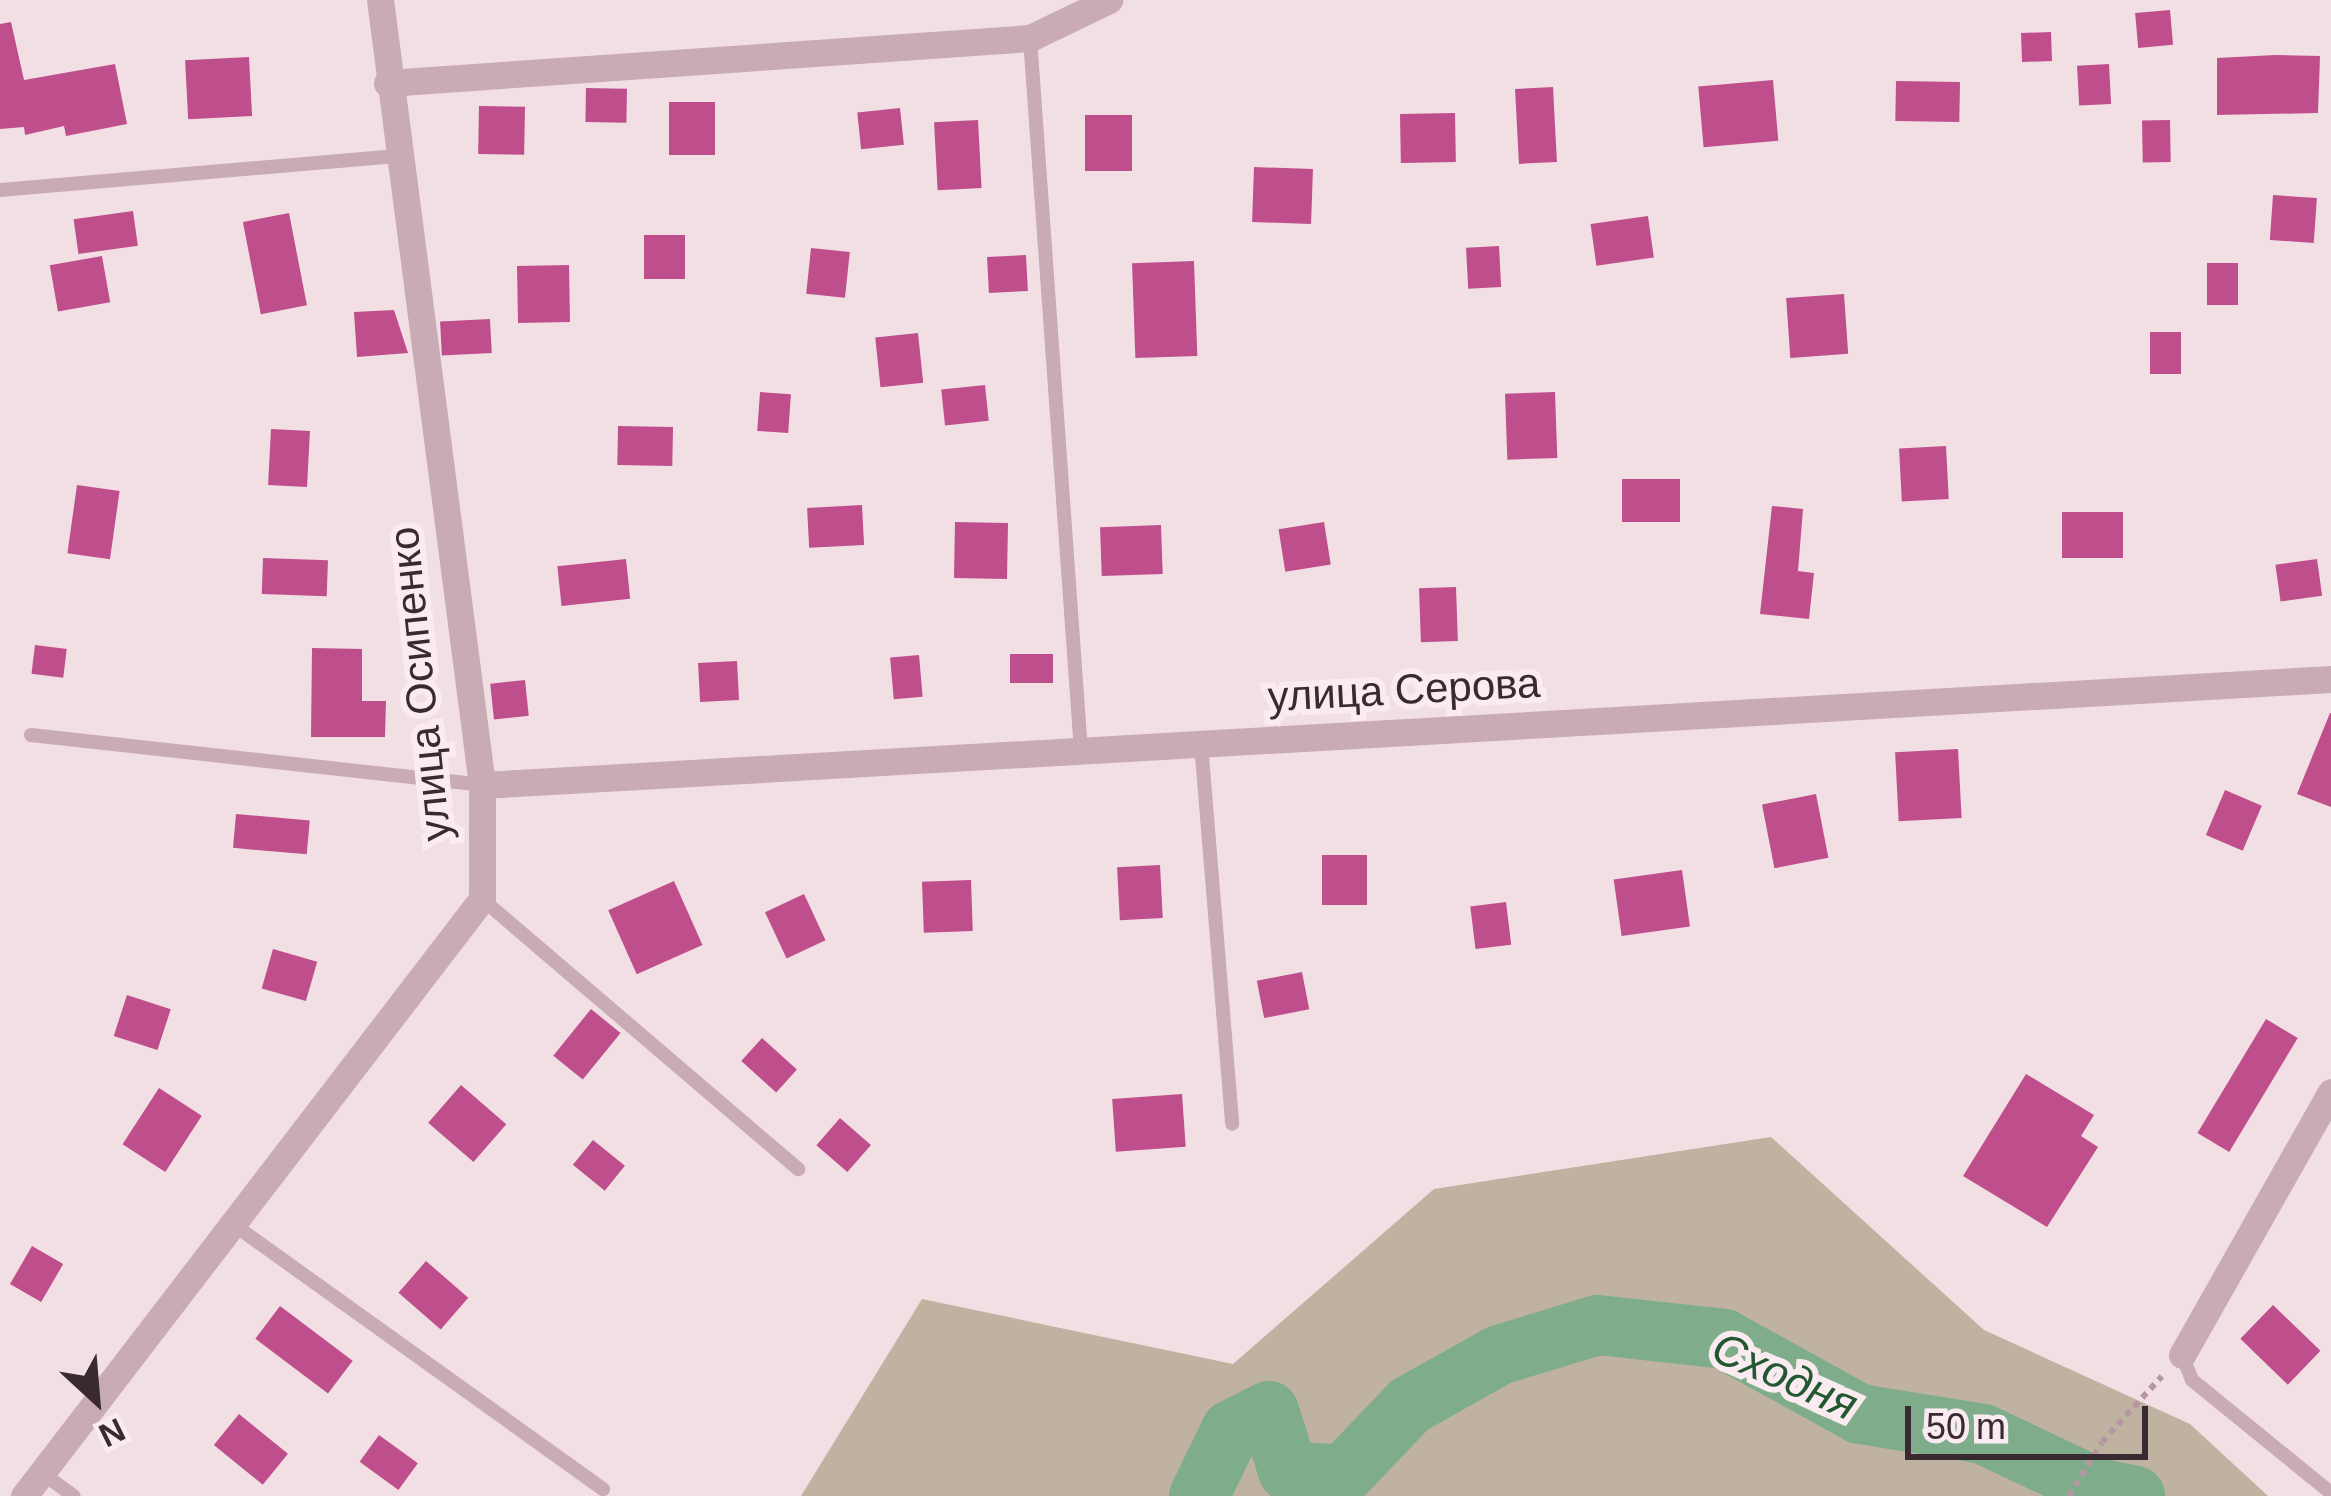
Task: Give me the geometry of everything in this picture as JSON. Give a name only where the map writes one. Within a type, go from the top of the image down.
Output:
[{"type":"street","name":"улица Осипенко","points":[[380,0],[395,156],[482,785],[482,899]]},
{"type":"street","points":[[387,83],[1030,38],[1109,0]]},
{"type":"street","name":"улица Серова","points":[[482,785],[2331,679]]},
{"type":"street","points":[[24,1496],[482,899]]},
{"type":"street","points":[[2182,1355],[2331,1093]]},
{"type":"lane","points":[[1030,38],[1081,751]]},
{"type":"lane","points":[[0,190],[395,156]]},
{"type":"lane","points":[[31,735],[482,785]]},
{"type":"lane","points":[[1201,744],[1232,1124]]},
{"type":"lane","points":[[482,899],[798,1169]]},
{"type":"lane","points":[[230,1222],[603,1489]]},
{"type":"lane","points":[[2182,1355],[2192,1380],[2331,1493]]},
{"type":"lane","points":[[42,1473],[74,1496]]},
{"type":"path","points":[[2069,1496],[2102,1442],[2182,1355]]},
{"type":"shaded area","points":[[1771,1137],[1984,1330],[2190,1424],[2268,1496],[801,1496],[922,1299],[1233,1364],[1434,1189]]},
{"type":"building","points":[[2170,10],[2173,45],[2138,48],[2135,13]]},
{"type":"building","points":[[11,22],[24,80],[115,64],[127,124],[66,136],[64,126],[25,135],[24,127],[0,129],[0,24]]},
{"type":"building","points":[[2051,32],[2052,61],[2022,62],[2021,33]]},
{"type":"building","points":[[2320,56],[2318,113],[2217,115],[2217,58]]},
{"type":"building","points":[[249,57],[252,116],[188,119],[185,60]]},
{"type":"building","points":[[2109,64],[2111,104],[2079,106],[2077,66]]},
{"type":"building","points":[[1773,80],[1778,141],[1704,147],[1698,87]]},
{"type":"building","points":[[1896,81],[1960,82],[1959,122],[1895,121]]},
{"type":"building","points":[[1553,87],[1557,162],[1519,164],[1515,89]]},
{"type":"building","points":[[586,88],[627,89],[626,123],[585,122]]},
{"type":"building","points":[[669,102],[715,102],[715,155],[669,155]]},
{"type":"building","points":[[479,106],[525,107],[524,155],[478,154]]},
{"type":"building","points":[[900,108],[904,145],[861,149],[857,112]]},
{"type":"building","points":[[1455,113],[1456,162],[1401,163],[1400,114]]},
{"type":"building","points":[[1085,115],[1132,115],[1132,171],[1085,171]]},
{"type":"building","points":[[978,120],[982,188],[938,190],[934,122]]},
{"type":"building","points":[[2142,120],[2170,120],[2171,162],[2143,162]]},
{"type":"building","points":[[1254,167],[1313,169],[1311,224],[1252,222]]},
{"type":"building","points":[[2273,195],[2317,198],[2314,243],[2270,240]]},
{"type":"building","points":[[133,211],[138,246],[78,254],[74,219]]},
{"type":"building","points":[[289,213],[307,305],[261,314],[243,222]]},
{"type":"building","points":[[1648,216],[1654,258],[1596,266],[1591,224]]},
{"type":"building","points":[[644,235],[685,235],[685,279],[644,279]]},
{"type":"building","points":[[1499,246],[1501,287],[1468,289],[1466,248]]},
{"type":"building","points":[[811,248],[850,252],[845,298],[806,294]]},
{"type":"building","points":[[1026,255],[1028,291],[989,293],[987,257]]},
{"type":"building","points":[[102,256],[110,302],[58,311],[50,265]]},
{"type":"building","points":[[1194,261],[1197,356],[1135,358],[1132,263]]},
{"type":"building","points":[[2207,263],[2238,263],[2238,305],[2207,305]]},
{"type":"building","points":[[569,265],[570,322],[518,323],[517,266]]},
{"type":"building","points":[[1844,294],[1848,354],[1790,358],[1786,298]]},
{"type":"building","points":[[394,310],[408,353],[357,357],[354,312]]},
{"type":"building","points":[[490,319],[492,353],[442,356],[440,322]]},
{"type":"building","points":[[2150,332],[2181,332],[2181,374],[2150,374]]},
{"type":"building","points":[[918,333],[923,383],[880,387],[875,337]]},
{"type":"building","points":[[985,385],[989,421],[945,425],[941,390]]},
{"type":"building","points":[[760,392],[791,394],[788,433],[757,431]]},
{"type":"building","points":[[1555,392],[1557,458],[1507,460],[1505,394]]},
{"type":"building","points":[[618,426],[673,427],[672,466],[617,465]]},
{"type":"building","points":[[271,429],[310,431],[307,487],[268,485]]},
{"type":"building","points":[[1946,446],[1949,499],[1902,501],[1899,448]]},
{"type":"building","points":[[1622,479],[1680,479],[1680,522],[1622,522]]},
{"type":"building","points":[[77,485],[120,491],[110,559],[67,553]]},
{"type":"building","points":[[862,505],[864,545],[809,548],[807,508]]},
{"type":"building","points":[[1772,506],[1803,509],[1798,571],[1814,573],[1809,619],[1760,614]]},
{"type":"building","points":[[2062,512],[2123,512],[2123,558],[2062,558]]},
{"type":"building","points":[[955,522],[1008,523],[1007,579],[954,578]]},
{"type":"building","points":[[1324,522],[1331,564],[1285,572],[1279,529]]},
{"type":"building","points":[[1161,525],[1163,574],[1102,576],[1100,527]]},
{"type":"building","points":[[263,558],[328,560],[327,596],[262,594]]},
{"type":"building","points":[[626,559],[630,599],[562,606],[557,566]]},
{"type":"building","points":[[2317,559],[2322,596],[2281,601],[2275,565]]},
{"type":"building","points":[[1456,587],[1458,641],[1421,642],[1419,588]]},
{"type":"building","points":[[35,645],[67,649],[63,678],[31,674]]},
{"type":"building","points":[[312,648],[362,649],[362,701],[386,701],[385,737],[311,737]]},
{"type":"building","points":[[1010,654],[1053,654],[1053,683],[1010,683]]},
{"type":"building","points":[[919,655],[923,697],[894,699],[890,658]]},
{"type":"building","points":[[737,661],[739,700],[700,702],[698,663]]},
{"type":"building","points":[[525,680],[529,716],[494,719],[490,684]]},
{"type":"building","points":[[2331,713],[2331,807],[2297,794]]},
{"type":"building","points":[[1958,749],[1962,818],[1899,821],[1895,752]]},
{"type":"building","points":[[2225,790],[2262,806],[2243,851],[2206,835]]},
{"type":"building","points":[[1816,794],[1828,858],[1774,868],[1762,804]]},
{"type":"building","points":[[236,814],[310,820],[307,854],[233,848]]},
{"type":"building","points":[[1322,855],[1367,855],[1367,905],[1322,905]]},
{"type":"building","points":[[1160,865],[1163,918],[1120,920],[1117,867]]},
{"type":"building","points":[[1682,870],[1690,926],[1622,936],[1614,880]]},
{"type":"building","points":[[971,880],[973,931],[924,933],[922,882]]},
{"type":"building","points":[[674,881],[702,945],[637,974],[608,910]]},
{"type":"building","points":[[804,894],[826,940],[787,958],[765,912]]},
{"type":"building","points":[[1506,902],[1511,945],[1476,949],[1470,906]]},
{"type":"building","points":[[273,949],[317,962],[306,1001],[262,988]]},
{"type":"building","points":[[1302,972],[1309,1009],[1264,1018],[1257,981]]},
{"type":"building","points":[[127,995],[171,1009],[157,1050],[114,1036]]},
{"type":"building","points":[[591,1009],[621,1033],[583,1080],[553,1056]]},
{"type":"building","points":[[2266,1019],[2298,1038],[2229,1152],[2197,1133]]},
{"type":"building","points":[[762,1038],[797,1069],[776,1092],[741,1061]]},
{"type":"building","points":[[2026,1074],[2094,1115],[2081,1136],[2098,1147],[2047,1227],[1963,1176]]},
{"type":"building","points":[[461,1085],[506,1124],[473,1162],[428,1123]]},
{"type":"building","points":[[159,1088],[202,1116],[165,1172],[123,1144]]},
{"type":"building","points":[[1182,1094],[1186,1147],[1116,1152],[1112,1099]]},
{"type":"building","points":[[840,1118],[871,1145],[847,1172],[816,1145]]},
{"type":"building","points":[[593,1140],[625,1166],[605,1191],[573,1165]]},
{"type":"building","points":[[32,1246],[63,1264],[41,1302],[10,1284]]},
{"type":"building","points":[[426,1261],[468,1298],[441,1329],[398,1293]]},
{"type":"building","points":[[2273,1305],[2320,1351],[2288,1385],[2240,1339]]},
{"type":"building","points":[[280,1306],[353,1361],[328,1394],[255,1339]]},
{"type":"building","points":[[239,1414],[288,1454],[263,1485],[214,1445]]},
{"type":"building","points":[[379,1435],[418,1463],[398,1490],[360,1462]]},
{"type":"waterway","name":"Сходня","points":[[1199,1496],[1231,1430],[1269,1411],[1288,1471],[1343,1475],[1410,1405],[1499,1355],[1598,1325],[1724,1339],[1860,1414],[1983,1434],[2098,1488],[2135,1496]]}]
